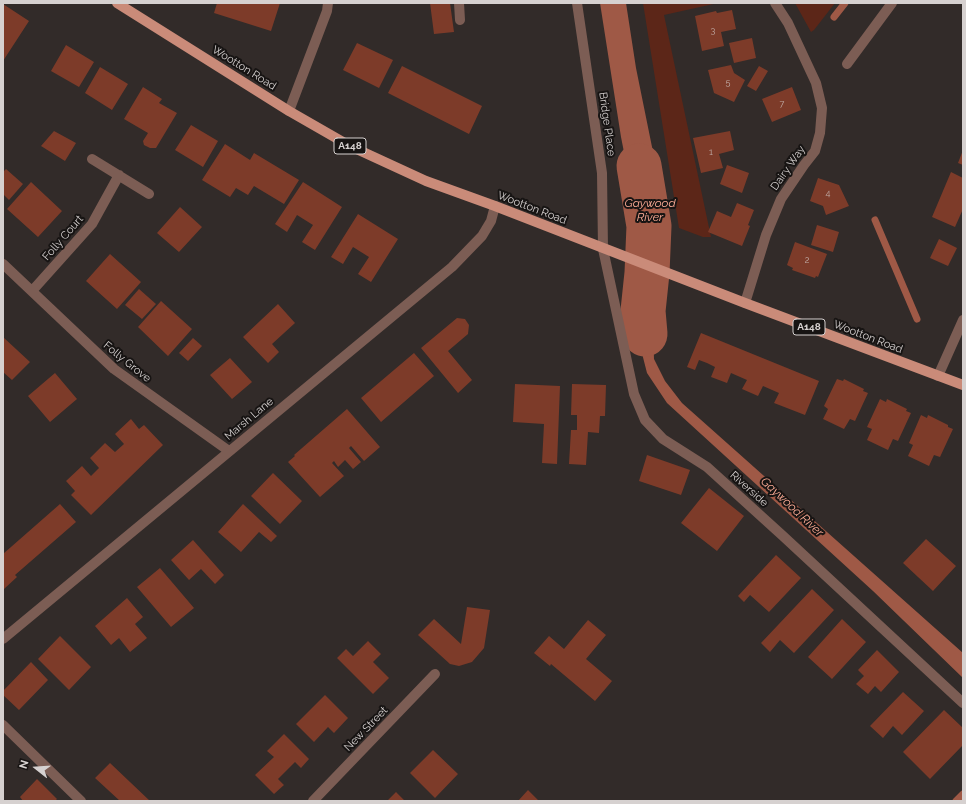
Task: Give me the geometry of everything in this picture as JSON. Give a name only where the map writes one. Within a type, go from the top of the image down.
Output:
[{"type":"main road","name":"Wootton Road","points":[[117,3],[289,111],[350,146],[426,181],[938,376],[963,384]]},
{"type":"street","points":[[289,111],[324,18],[328,3]]},
{"type":"street","points":[[459,3],[460,20]]},
{"type":"street","name":"Bridge Place","points":[[577,3],[602,173],[603,249]]},
{"type":"street","name":"Dairy Way","points":[[745,303],[766,235],[781,199],[815,151],[820,134],[822,108],[816,83],[788,23],[775,3]]},
{"type":"street","points":[[847,64],[892,3]]},
{"type":"street","points":[[92,159],[149,194]]},
{"type":"street","name":"Folly Court","points":[[32,292],[92,224],[119,175]]},
{"type":"street","name":"Marsh Lane","points":[[3,639],[452,266],[482,236],[491,221],[495,206]]},
{"type":"street","name":"Riverside","points":[[603,249],[634,394],[645,420],[664,439],[707,467],[963,703]]},
{"type":"street","name":"Folly Grove","points":[[3,264],[114,370],[229,451]]},
{"type":"street","points":[[938,376],[963,320]]},
{"type":"street","name":"New Street","points":[[313,801],[436,674]]},
{"type":"street","points":[[3,725],[81,801]]},
{"type":"shaded area","points":[[643,3],[718,3],[664,15],[711,237],[703,237],[679,228]]},
{"type":"shaded area","points":[[795,3],[835,3],[811,32]]},
{"type":"water","name":"Gaywood River","points":[[600,3],[626,3],[636,68],[665,211],[666,224],[664,232],[634,220],[636,213],[621,137]]},
{"type":"water","points":[[636,269],[659,276],[653,330],[654,359],[665,381],[682,403],[963,653],[963,678],[873,591],[667,403],[647,373],[634,322]]},
{"type":"building","points":[[217,3],[280,3],[271,31],[214,13]]},
{"type":"building","points":[[430,3],[450,3],[454,32],[434,34]]},
{"type":"building","points":[[3,4],[29,21],[3,61]]},
{"type":"building","points":[[732,10],[736,29],[721,32],[724,46],[702,51],[695,16],[716,11],[717,13]]},
{"type":"building","points":[[752,38],[756,58],[734,63],[729,43]]},
{"type":"building","points":[[357,43],[393,60],[379,88],[343,70]]},
{"type":"building","points":[[66,45],[94,62],[79,87],[51,71]]},
{"type":"building","points":[[731,65],[734,73],[745,80],[734,102],[714,93],[708,70]]},
{"type":"building","points":[[402,66],[482,106],[469,134],[388,93]]},
{"type":"building","points":[[759,66],[768,71],[756,91],[747,86]]},
{"type":"building","points":[[100,67],[128,84],[112,110],[85,93]]},
{"type":"building","points":[[143,87],[162,99],[159,103],[177,113],[156,148],[150,148],[144,145],[143,141],[148,133],[124,119]]},
{"type":"building","points":[[792,87],[801,110],[772,122],[762,99]]},
{"type":"building","points":[[191,125],[218,141],[203,167],[175,150]]},
{"type":"building","points":[[54,131],[76,143],[65,161],[41,146]]},
{"type":"building","points":[[730,131],[734,150],[719,154],[723,168],[701,173],[693,138]]},
{"type":"building","points":[[225,144],[250,160],[254,153],[299,180],[284,204],[254,186],[248,195],[236,188],[230,197],[202,180]]},
{"type":"building","points":[[963,150],[963,165],[958,163]]},
{"type":"building","points":[[727,165],[749,173],[742,193],[720,184]]},
{"type":"building","points":[[6,169],[23,184],[9,200],[3,194],[3,172]]},
{"type":"building","points":[[951,172],[963,178],[963,209],[955,227],[932,217]]},
{"type":"building","points":[[818,178],[839,185],[849,206],[826,215],[823,206],[810,201]]},
{"type":"building","points":[[31,182],[62,211],[38,237],[7,209]]},
{"type":"building","points":[[303,182],[342,207],[315,250],[302,242],[313,225],[297,215],[287,232],[275,224]]},
{"type":"building","points":[[737,203],[754,210],[748,225],[750,226],[742,246],[708,232],[717,211],[731,217]]},
{"type":"building","points":[[180,207],[202,227],[179,252],[157,233]]},
{"type":"building","points":[[358,214],[398,239],[371,282],[358,274],[369,257],[353,247],[343,264],[331,257]]},
{"type":"building","points":[[817,225],[839,232],[833,252],[811,245]]},
{"type":"building","points":[[939,239],[957,248],[948,266],[930,258]]},
{"type":"building","points":[[795,242],[827,254],[818,277],[816,276],[815,278],[792,270],[793,268],[787,265]]},
{"type":"building","points":[[110,254],[141,282],[117,309],[86,281]]},
{"type":"building","points":[[139,289],[156,304],[142,319],[125,305]]},
{"type":"building","points":[[161,301],[192,329],[168,356],[138,327]]},
{"type":"building","points":[[278,304],[295,323],[272,344],[279,352],[268,363],[243,337]]},
{"type":"building","points":[[457,318],[465,319],[469,325],[468,334],[448,351],[472,380],[458,393],[421,348]]},
{"type":"building","points":[[701,333],[819,381],[805,415],[774,403],[779,393],[763,386],[758,396],[742,389],[747,380],[731,373],[727,383],[711,377],[715,367],[707,363],[699,360],[695,370],[687,367]]},
{"type":"building","points":[[3,337],[30,362],[12,380],[3,372]]},
{"type":"building","points":[[193,338],[202,346],[188,361],[179,353]]},
{"type":"building","points":[[414,353],[434,376],[381,422],[361,398]]},
{"type":"building","points":[[230,358],[252,382],[232,399],[210,375]]},
{"type":"building","points":[[55,373],[77,399],[50,422],[28,396]]},
{"type":"building","points":[[837,379],[843,381],[844,379],[864,389],[863,391],[868,393],[855,421],[850,419],[844,429],[823,419],[828,409],[824,406]]},
{"type":"building","points":[[515,384],[560,386],[557,464],[542,463],[544,424],[513,422]]},
{"type":"building","points":[[572,384],[606,385],[605,416],[600,416],[599,433],[588,432],[586,465],[569,464],[571,430],[577,430],[577,415],[571,415]]},
{"type":"building","points":[[880,399],[886,402],[887,399],[907,409],[906,411],[911,413],[898,441],[893,439],[888,450],[867,440],[872,429],[867,427]]},
{"type":"building","points":[[347,409],[380,447],[364,461],[351,446],[349,448],[361,462],[353,469],[345,460],[338,467],[334,461],[332,463],[344,476],[320,497],[288,462]]},
{"type":"building","points":[[921,415],[927,418],[928,415],[953,429],[940,457],[934,455],[929,466],[908,456],[913,445],[909,443]]},
{"type":"building","points":[[131,419],[139,429],[144,425],[163,445],[91,515],[71,495],[75,491],[66,481],[82,466],[91,476],[99,468],[90,458],[105,443],[115,452],[124,444],[115,434]]},
{"type":"building","points":[[647,455],[690,470],[681,495],[639,481]]},
{"type":"building","points":[[273,473],[302,501],[280,524],[251,496]]},
{"type":"building","points":[[709,488],[744,516],[717,551],[681,523]]},
{"type":"building","points":[[60,504],[76,522],[15,575],[17,577],[4,589],[3,554]]},
{"type":"building","points":[[243,504],[277,536],[271,542],[259,532],[241,552],[218,532]]},
{"type":"building","points":[[926,539],[956,566],[933,591],[903,563]]},
{"type":"building","points":[[193,540],[224,575],[215,584],[201,569],[189,580],[171,560]]},
{"type":"building","points":[[776,555],[801,578],[769,612],[750,595],[744,602],[738,596]]},
{"type":"building","points":[[160,568],[194,608],[171,627],[137,587]]},
{"type":"building","points":[[812,589],[834,610],[794,653],[780,640],[770,652],[761,643]]},
{"type":"building","points":[[127,598],[143,617],[135,624],[147,638],[130,652],[119,638],[111,645],[95,626]]},
{"type":"building","points":[[467,607],[490,610],[484,648],[472,662],[459,666],[450,664],[418,635],[434,619],[461,644]]},
{"type":"building","points":[[842,619],[866,642],[832,679],[808,657]]},
{"type":"building","points":[[588,620],[606,635],[586,659],[612,681],[595,701],[551,664],[550,666],[534,653],[549,636],[564,649]]},
{"type":"building","points":[[60,636],[91,667],[69,690],[38,659]]},
{"type":"building","points":[[368,641],[381,654],[373,662],[389,678],[373,694],[337,658],[346,649],[353,656]]},
{"type":"building","points":[[877,650],[899,672],[881,692],[875,686],[868,694],[856,684],[864,676],[858,670]]},
{"type":"building","points":[[31,662],[48,680],[19,710],[3,695],[3,691]]},
{"type":"building","points":[[903,692],[924,711],[902,735],[893,726],[883,738],[870,726]]},
{"type":"building","points":[[325,695],[348,718],[334,733],[328,727],[314,742],[296,724]]},
{"type":"building","points":[[944,710],[963,728],[963,745],[930,779],[903,752]]},
{"type":"building","points":[[284,734],[309,759],[301,768],[295,762],[278,779],[284,785],[274,794],[255,775],[274,757],[267,751]]},
{"type":"building","points":[[433,750],[458,774],[435,798],[410,773]]},
{"type":"building","points":[[110,763],[150,801],[120,801],[95,778]]},
{"type":"building","points":[[37,779],[57,799],[55,801],[23,801],[20,797]]},
{"type":"building","points":[[528,790],[539,801],[518,801]]},
{"type":"building","points":[[396,792],[405,801],[387,801]]},
{"type":"waterway","points":[[834,17],[845,3]]},
{"type":"waterway","name":"Gaywood River","points":[[639,166],[649,226],[647,273],[643,311],[645,334]]},
{"type":"waterway","points":[[875,220],[917,319]]},
{"type":"waterway","points":[[956,801],[963,794]]}]
